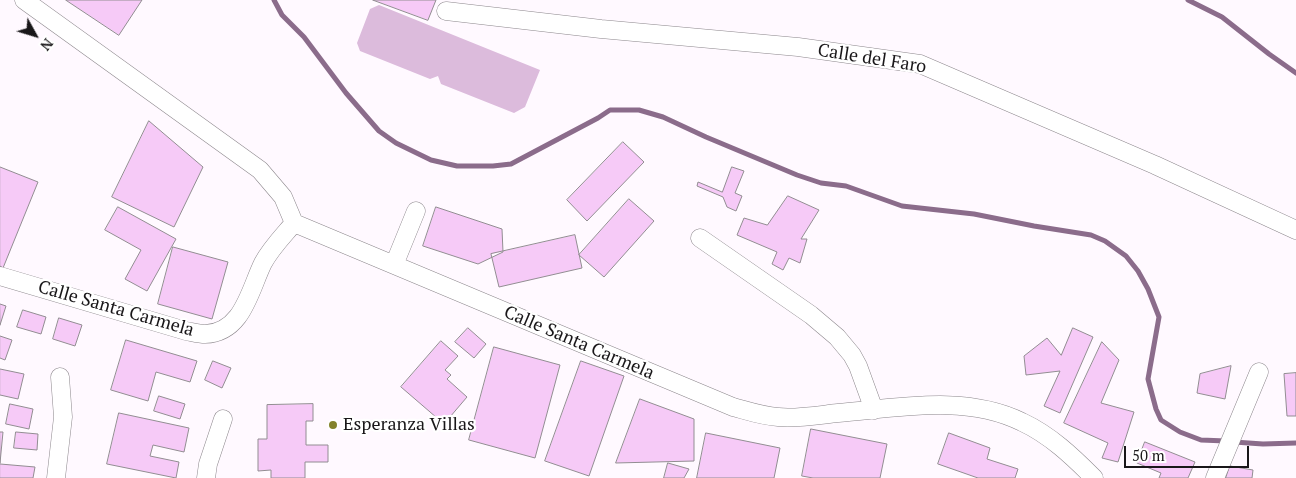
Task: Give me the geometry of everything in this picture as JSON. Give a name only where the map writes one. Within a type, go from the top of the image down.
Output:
[{"type":"street","points":[[24,0],[260,170],[283,197],[294,223]]},
{"type":"street","name":"Calle del Faro","points":[[446,11],[601,29],[798,47],[920,64],[1155,165],[1296,230]]},
{"type":"street","points":[[394,265],[416,210]]},
{"type":"street","name":"Calle Santa Carmela","points":[[0,276],[186,331],[205,334],[214,333],[227,326],[238,316],[266,256],[294,223],[742,410],[779,417],[945,405],[969,407],[1005,414],[1029,425],[1065,449],[1094,478]]},
{"type":"street","points":[[700,238],[830,330],[848,350],[858,366],[874,410]]},
{"type":"street","points":[[1215,478],[1259,372]]},
{"type":"street","points":[[56,478],[63,417],[60,377]]},
{"type":"street","points":[[206,478],[208,464],[223,419]]},
{"type":"shaded area","points":[[379,5],[540,70],[525,107],[514,113],[441,84],[438,76],[430,79],[360,51],[357,43],[370,9]]},
{"type":"building","points":[[66,0],[142,0],[119,35]]},
{"type":"building","points":[[373,0],[436,0],[428,20]]},
{"type":"building","points":[[149,121],[203,167],[174,227],[112,197]]},
{"type":"building","points":[[623,142],[644,162],[587,221],[567,200]]},
{"type":"building","points":[[0,167],[38,182],[3,268],[0,266]]},
{"type":"building","points":[[732,167],[744,171],[735,193],[742,196],[736,211],[727,207],[723,197],[697,186],[698,182],[722,192]]},
{"type":"building","points":[[788,196],[819,210],[801,239],[807,239],[800,263],[789,258],[783,270],[772,264],[777,252],[737,235],[744,218],[767,225]]},
{"type":"building","points":[[629,199],[654,221],[604,277],[579,255]]},
{"type":"building","points":[[118,207],[176,239],[147,291],[125,279],[141,250],[105,230]]},
{"type":"building","points":[[436,207],[502,229],[503,252],[478,264],[423,246]]},
{"type":"building","points":[[575,235],[582,268],[499,287],[491,254]]},
{"type":"building","points":[[173,247],[228,262],[212,319],[158,304]]},
{"type":"building","points":[[0,304],[6,306],[0,325]]},
{"type":"building","points":[[23,310],[46,317],[41,334],[17,327]]},
{"type":"building","points":[[59,318],[82,325],[75,346],[53,339]]},
{"type":"building","points":[[468,328],[486,344],[474,358],[455,342]]},
{"type":"building","points":[[1073,328],[1093,337],[1060,413],[1044,406],[1060,371],[1026,375],[1024,356],[1047,338],[1061,355]]},
{"type":"building","points":[[0,336],[12,340],[5,360],[0,358]]},
{"type":"building","points":[[126,340],[197,361],[190,382],[156,372],[148,401],[111,390]]},
{"type":"building","points":[[441,341],[458,356],[445,370],[451,375],[447,379],[467,397],[444,424],[401,387]]},
{"type":"building","points":[[1102,342],[1119,360],[1101,403],[1134,412],[1118,462],[1102,458],[1108,443],[1064,423]]},
{"type":"building","points":[[494,347],[560,365],[535,458],[469,440]]},
{"type":"building","points":[[213,361],[231,368],[222,388],[205,380]]},
{"type":"building","points":[[581,361],[624,376],[589,476],[545,461]]},
{"type":"building","points":[[1231,366],[1225,399],[1197,393],[1200,374]]},
{"type":"building","points":[[0,369],[24,374],[18,399],[0,395]]},
{"type":"building","points":[[1296,373],[1296,416],[1287,416],[1284,374]]},
{"type":"building","points":[[159,396],[185,404],[180,419],[154,411]]},
{"type":"building","points":[[640,399],[694,419],[694,461],[616,463]]},
{"type":"building","points":[[10,404],[33,409],[29,429],[6,424]]},
{"type":"building","points":[[313,404],[313,421],[306,421],[306,445],[328,445],[328,462],[305,462],[305,478],[271,478],[271,470],[258,471],[258,439],[267,439],[267,405]]},
{"type":"building","points":[[119,413],[189,428],[184,452],[153,445],[150,456],[179,462],[176,478],[107,464]]},
{"type":"building","points":[[811,429],[887,444],[880,478],[813,478],[802,476]]},
{"type":"building","points":[[0,432],[3,432],[0,463]]},
{"type":"building","points":[[16,432],[38,434],[37,450],[14,448]]},
{"type":"building","points":[[706,433],[780,448],[774,478],[697,478]]},
{"type":"building","points":[[949,433],[990,448],[987,459],[1018,469],[1015,478],[978,478],[938,464]]},
{"type":"building","points":[[1145,442],[1195,462],[1188,478],[1159,478],[1161,473],[1137,463]]},
{"type":"building","points":[[668,463],[689,469],[684,478],[664,478]]},
{"type":"building","points":[[0,464],[35,467],[33,478],[0,478]]},
{"type":"building","points":[[1230,466],[1253,470],[1252,478],[1226,478]]},
{"type":"waterway","points":[[274,0],[282,15],[304,37],[346,93],[379,131],[396,143],[431,160],[457,166],[511,164],[610,110],[639,110],[663,117],[797,175],[821,183],[846,186],[902,206],[974,214],[1091,235],[1105,241],[1126,256],[1138,271],[1148,289],[1159,317],[1148,379],[1161,420],[1180,432],[1201,440],[1226,441]]},
{"type":"waterway","points":[[1188,0],[1222,17],[1296,73]]},
{"type":"waterway","points":[[1234,442],[1263,444],[1296,443]]},
{"type":"place","name":"Esperanza Villas","points":[[333,425]]}]
